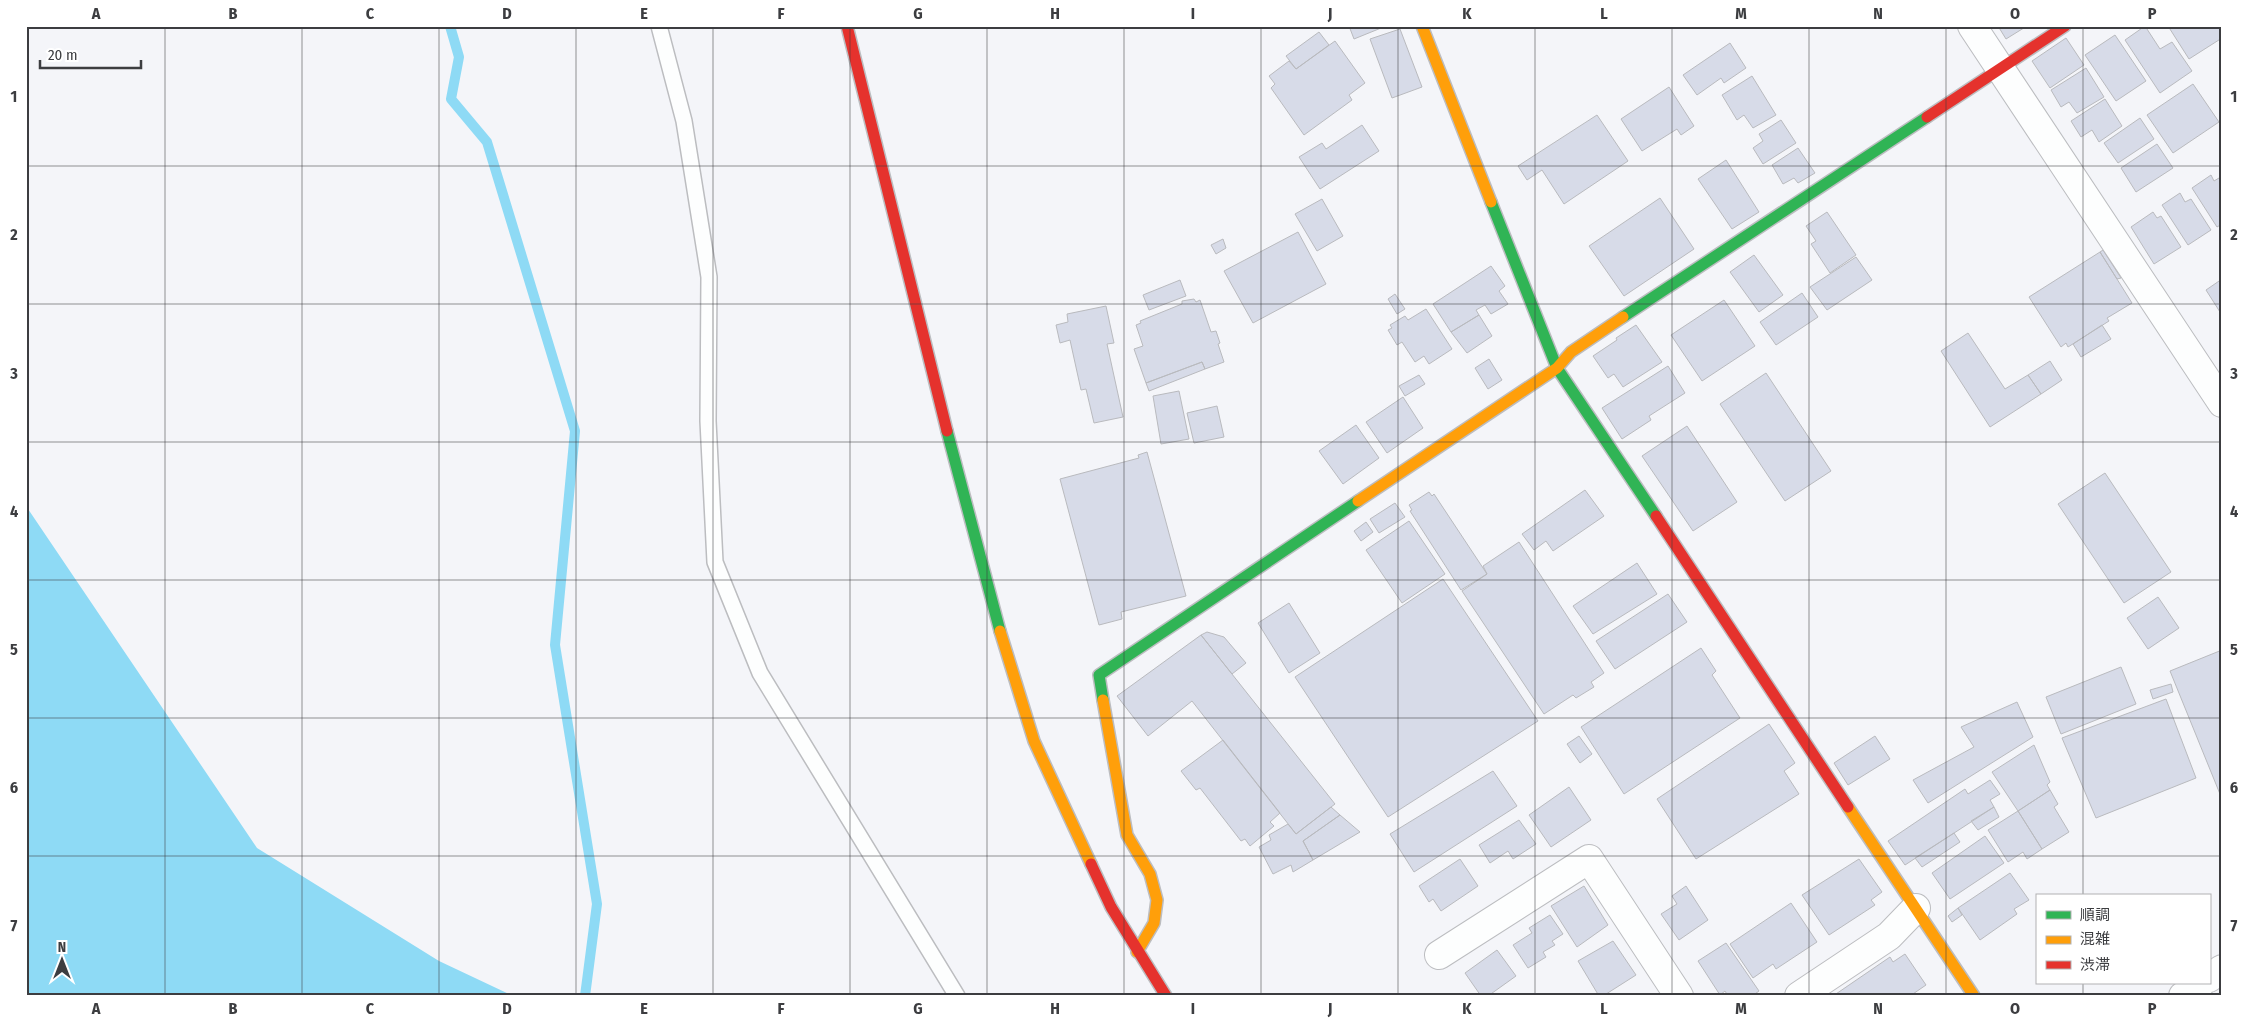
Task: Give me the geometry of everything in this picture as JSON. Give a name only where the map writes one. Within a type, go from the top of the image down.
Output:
[{"type":"street","points":[[847,26],[969,519],[1007,656],[1034,741],[1111,907],[1137,952],[1166,996]]},
{"type":"street","points":[[1422,26],[1557,368],[1974,996]]},
{"type":"street","points":[[1972,26],[2222,403]]},
{"type":"street","points":[[1137,952],[1154,923],[1157,900],[1150,874],[1127,835],[1099,674],[1557,368],[1570,352],[2065,26]]},
{"type":"street","points":[[1439,955],[1589,859],[1678,996]]},
{"type":"street","points":[[1799,996],[1889,936],[1916,908]]},
{"type":"street","points":[[2210,977],[2222,969]]},
{"type":"street","points":[[2183,996],[2200,984]]},
{"type":"lane","points":[[659,26],[684,121],[709,277],[708,420],[715,562],[760,673],[957,996]]},
{"type":"water","points":[[26,506],[257,848],[439,961],[513,996],[26,996]]},
{"type":"building","points":[[1349,26],[1386,26],[1354,39]]},
{"type":"building","points":[[1998,26],[2027,26],[2006,39]]},
{"type":"building","points":[[2145,26],[2160,49],[2172,42],[2192,71],[2160,93],[2125,40]]},
{"type":"building","points":[[2168,26],[2220,26],[2222,38],[2189,59]]},
{"type":"building","points":[[1400,29],[1422,87],[1392,98],[1370,39]]},
{"type":"building","points":[[1319,32],[1329,45],[1296,69],[1286,56]]},
{"type":"building","points":[[2115,35],[2146,81],[2116,101],[2085,55]]},
{"type":"building","points":[[2066,38],[2084,65],[2050,88],[2032,61]]},
{"type":"building","points":[[1335,41],[1365,83],[1349,95],[1352,100],[1304,135],[1271,88],[1275,84],[1269,76],[1289,61],[1296,69]]},
{"type":"building","points":[[1730,43],[1746,68],[1724,83],[1721,78],[1697,95],[1683,75]]},
{"type":"building","points":[[2086,68],[2104,97],[2077,113],[2069,102],[2061,107],[2051,90]]},
{"type":"building","points":[[1752,76],[1776,115],[1753,128],[1744,115],[1737,120],[1722,95]]},
{"type":"building","points":[[2193,84],[2219,122],[2173,153],[2147,115]]},
{"type":"building","points":[[1669,87],[1694,126],[1681,135],[1677,129],[1642,151],[1621,119]]},
{"type":"building","points":[[2105,99],[2122,126],[2099,142],[2092,130],[2081,137],[2071,121]]},
{"type":"building","points":[[1597,115],[1628,161],[1564,204],[1542,170],[1527,180],[1518,166]]},
{"type":"building","points":[[2140,118],[2154,139],[2118,163],[2104,143]]},
{"type":"building","points":[[1781,120],[1796,143],[1763,164],[1753,148],[1763,141],[1759,134]]},
{"type":"building","points":[[1362,125],[1379,151],[1320,189],[1299,157],[1322,143],[1326,149]]},
{"type":"building","points":[[2157,144],[2173,168],[2136,192],[2121,168]]},
{"type":"building","points":[[1798,148],[1815,173],[1798,183],[1794,178],[1783,184],[1772,165]]},
{"type":"building","points":[[1726,160],[1759,212],[1732,229],[1698,179]]},
{"type":"building","points":[[2211,175],[2214,181],[2219,178],[2222,182],[2222,224],[2217,227],[2192,188]]},
{"type":"building","points":[[2180,193],[2185,202],[2191,199],[2211,230],[2188,245],[2162,205]]},
{"type":"building","points":[[1660,198],[1694,249],[1624,296],[1589,246]]},
{"type":"building","points":[[1322,199],[1343,236],[1317,251],[1295,214]]},
{"type":"building","points":[[1827,212],[1856,255],[1830,273],[1811,244],[1816,241],[1806,226]]},
{"type":"building","points":[[2153,212],[2157,218],[2161,216],[2181,247],[2154,264],[2131,227]]},
{"type":"building","points":[[1298,232],[1326,284],[1253,323],[1224,271]]},
{"type":"building","points":[[1223,239],[1226,248],[1216,254],[1211,245]]},
{"type":"building","points":[[2103,250],[2121,278],[2117,279],[2100,252]]},
{"type":"building","points":[[2100,252],[2132,303],[2107,318],[2109,321],[2068,347],[2066,343],[2061,347],[2029,297]]},
{"type":"building","points":[[1754,255],[1783,295],[1759,312],[1730,272]]},
{"type":"building","points":[[1856,257],[1872,280],[1827,310],[1810,287]]},
{"type":"building","points":[[1491,266],[1505,286],[1499,291],[1508,304],[1491,314],[1485,305],[1476,310],[1479,315],[1451,332],[1433,304]]},
{"type":"building","points":[[2222,279],[2222,311],[2220,312],[2206,290]]},
{"type":"building","points":[[1180,280],[1186,296],[1149,310],[1143,295]]},
{"type":"building","points":[[1802,293],[1818,317],[1776,345],[1760,322]]},
{"type":"building","points":[[1395,294],[1405,309],[1397,314],[1388,299]]},
{"type":"building","points":[[1194,299],[1196,302],[1200,300],[1211,332],[1216,331],[1224,362],[1205,369],[1202,362],[1146,383],[1134,349],[1143,346],[1136,325],[1141,323],[1140,321],[1182,304],[1182,301]]},
{"type":"building","points":[[1724,300],[1755,346],[1702,381],[1671,335]]},
{"type":"building","points":[[1106,306],[1114,343],[1107,344],[1123,417],[1094,423],[1086,389],[1081,390],[1070,340],[1060,343],[1056,325],[1068,322],[1067,314]]},
{"type":"building","points":[[1426,309],[1452,349],[1429,364],[1424,356],[1415,362],[1402,342],[1397,345],[1388,330],[1392,328],[1390,325],[1405,316],[1408,320]]},
{"type":"building","points":[[1479,315],[1492,336],[1467,353],[1451,332]]},
{"type":"building","points":[[1636,325],[1662,362],[1623,387],[1614,374],[1608,378],[1593,356]]},
{"type":"building","points":[[2102,325],[2111,339],[2081,357],[2073,344]]},
{"type":"building","points":[[1968,333],[2005,389],[2028,375],[2041,394],[1990,427],[1941,351]]},
{"type":"building","points":[[1489,359],[1502,380],[1488,389],[1475,368]]},
{"type":"building","points":[[2050,361],[2062,380],[2041,394],[2028,375]]},
{"type":"building","points":[[1202,362],[1205,369],[1149,391],[1146,383]]},
{"type":"building","points":[[1668,366],[1685,393],[1649,416],[1651,420],[1622,439],[1602,408]]},
{"type":"building","points":[[1766,373],[1831,471],[1785,501],[1720,404]]},
{"type":"building","points":[[1419,375],[1425,384],[1405,396],[1399,386]]},
{"type":"building","points":[[1179,391],[1189,439],[1161,444],[1153,396]]},
{"type":"building","points":[[1403,397],[1423,428],[1387,453],[1366,422]]},
{"type":"building","points":[[1217,406],[1224,437],[1194,443],[1187,413]]},
{"type":"building","points":[[1356,425],[1379,458],[1343,484],[1319,451]]},
{"type":"building","points":[[1687,426],[1737,502],[1693,531],[1642,456]]},
{"type":"building","points":[[1147,452],[1186,596],[1121,612],[1122,619],[1099,625],[1060,479],[1139,458],[1138,455]]},
{"type":"building","points":[[2105,473],[2171,572],[2124,603],[2058,504]]},
{"type":"building","points":[[1585,490],[1604,516],[1553,551],[1546,541],[1534,550],[1522,534]]},
{"type":"building","points":[[1429,492],[1432,496],[1434,494],[1487,574],[1461,590],[1410,511],[1412,510],[1409,505]]},
{"type":"building","points":[[1395,503],[1405,517],[1379,533],[1370,519]]},
{"type":"building","points":[[1409,521],[1445,574],[1402,603],[1366,550]]},
{"type":"building","points":[[1366,522],[1373,532],[1361,541],[1354,531]]},
{"type":"building","points":[[1519,542],[1604,673],[1591,682],[1594,687],[1576,698],[1573,695],[1544,714],[1462,591],[1487,574],[1483,566]]},
{"type":"building","points":[[1637,563],[1657,594],[1593,634],[1573,606]]},
{"type":"building","points":[[1443,579],[1538,721],[1388,817],[1295,677]]},
{"type":"building","points":[[1668,594],[1687,622],[1615,669],[1596,641]]},
{"type":"building","points":[[2158,597],[2179,628],[2148,649],[2127,618]]},
{"type":"building","points":[[1289,603],[1320,653],[1289,673],[1258,623]]},
{"type":"building","points":[[1207,632],[1224,637],[1246,663],[1232,674],[1201,635]]},
{"type":"building","points":[[1201,635],[1335,804],[1296,834],[1192,701],[1148,736],[1117,696]]},
{"type":"building","points":[[1701,648],[1716,671],[1712,675],[1740,718],[1624,794],[1581,727]]},
{"type":"building","points":[[2222,650],[2222,799],[2170,671]]},
{"type":"building","points":[[2121,667],[2136,704],[2061,734],[2046,697]]},
{"type":"building","points":[[2171,684],[2173,692],[2153,699],[2150,690]]},
{"type":"building","points":[[2166,699],[2196,778],[2096,818],[2062,738]]},
{"type":"building","points":[[2017,702],[2033,737],[1928,803],[1913,780],[1974,747],[1961,727]]},
{"type":"building","points":[[1769,724],[1795,763],[1784,771],[1799,794],[1696,859],[1657,799]]},
{"type":"building","points":[[1579,736],[1592,754],[1580,763],[1567,744]]},
{"type":"building","points":[[1875,736],[1890,759],[1848,785],[1834,763]]},
{"type":"building","points":[[1223,740],[1280,813],[1270,822],[1274,826],[1250,846],[1245,839],[1241,841],[1200,788],[1196,790],[1181,771]]},
{"type":"building","points":[[2034,745],[2050,782],[2047,785],[2050,790],[2018,811],[1992,772]]},
{"type":"building","points":[[1493,771],[1517,806],[1414,872],[1390,834]]},
{"type":"building","points":[[1990,780],[2000,794],[1990,800],[1994,807],[1905,865],[1888,841],[1965,789],[1968,794]]},
{"type":"building","points":[[1569,787],[1591,820],[1551,847],[1529,815]]},
{"type":"building","points":[[2050,790],[2058,804],[2054,807],[2069,832],[2042,849],[2018,811]]},
{"type":"building","points":[[1331,807],[1340,815],[1303,841],[1313,860],[1293,872],[1291,865],[1273,874],[1259,847],[1271,840],[1269,835],[1288,824],[1296,834]]},
{"type":"building","points":[[1994,807],[1999,817],[1978,830],[1971,821]]},
{"type":"building","points":[[2018,811],[2042,849],[2027,859],[2023,852],[2008,862],[1988,830]]},
{"type":"building","points":[[1340,815],[1360,832],[1313,860],[1303,841]]},
{"type":"building","points":[[1519,820],[1536,844],[1513,859],[1508,851],[1490,863],[1479,845]]},
{"type":"building","points":[[1954,833],[1960,842],[1922,867],[1915,858]]},
{"type":"building","points":[[1985,836],[2004,863],[1950,899],[1932,873]]},
{"type":"building","points":[[1460,859],[1478,886],[1441,911],[1433,899],[1429,902],[1419,886]]},
{"type":"building","points":[[1859,859],[1882,892],[1871,900],[1875,905],[1829,935],[1802,895]]},
{"type":"building","points":[[2010,873],[2029,900],[2014,909],[2017,914],[1980,940],[1958,908]]},
{"type":"building","points":[[1584,886],[1608,925],[1577,947],[1551,906]]},
{"type":"building","points":[[1686,886],[1708,920],[1679,940],[1661,914],[1677,904],[1672,896]]},
{"type":"building","points":[[1791,903],[1817,942],[1776,969],[1773,964],[1753,978],[1730,944]]},
{"type":"building","points":[[1958,908],[1962,915],[1952,922],[1948,916]]},
{"type":"building","points":[[1550,915],[1563,934],[1552,941],[1555,945],[1543,952],[1546,957],[1528,968],[1513,945],[1532,933],[1529,928]]},
{"type":"building","points":[[1613,941],[1636,975],[1603,996],[1599,996],[1578,961]]},
{"type":"building","points":[[1726,943],[1759,991],[1752,996],[1728,996],[1725,991],[1720,995],[1698,961]]},
{"type":"building","points":[[1497,950],[1516,976],[1488,996],[1481,996],[1465,973]]},
{"type":"building","points":[[1905,954],[1926,985],[1910,996],[1833,996],[1890,957],[1893,962]]},
{"type":"waterway","points":[[450,26],[459,57],[451,99],[487,142],[575,431],[555,645],[597,904],[585,996]]},
{"type":"traffic: fast","points":[[1623,317],[1927,117]]},
{"type":"traffic: fast","points":[[1491,202],[1557,368],[1656,516]]},
{"type":"traffic: fast","points":[[947,431],[1000,631]]},
{"type":"traffic: fast","points":[[1103,700],[1099,675],[1358,501]]},
{"type":"traffic: slow","points":[[1422,26],[1491,202]]},
{"type":"traffic: slow","points":[[1358,501],[1557,368],[1571,352],[1623,317]]},
{"type":"traffic: slow","points":[[1000,631],[1034,741],[1091,864]]},
{"type":"traffic: slow","points":[[1103,700],[1127,835],[1150,874],[1157,900],[1154,923],[1137,952]]},
{"type":"traffic: slow","points":[[1848,807],[1974,996]]},
{"type":"traffic: jam","points":[[847,26],[947,431]]},
{"type":"traffic: jam","points":[[1927,117],[2065,26]]},
{"type":"traffic: jam","points":[[1656,516],[1848,807]]},
{"type":"traffic: jam","points":[[1091,864],[1111,907],[1166,996]]}]
